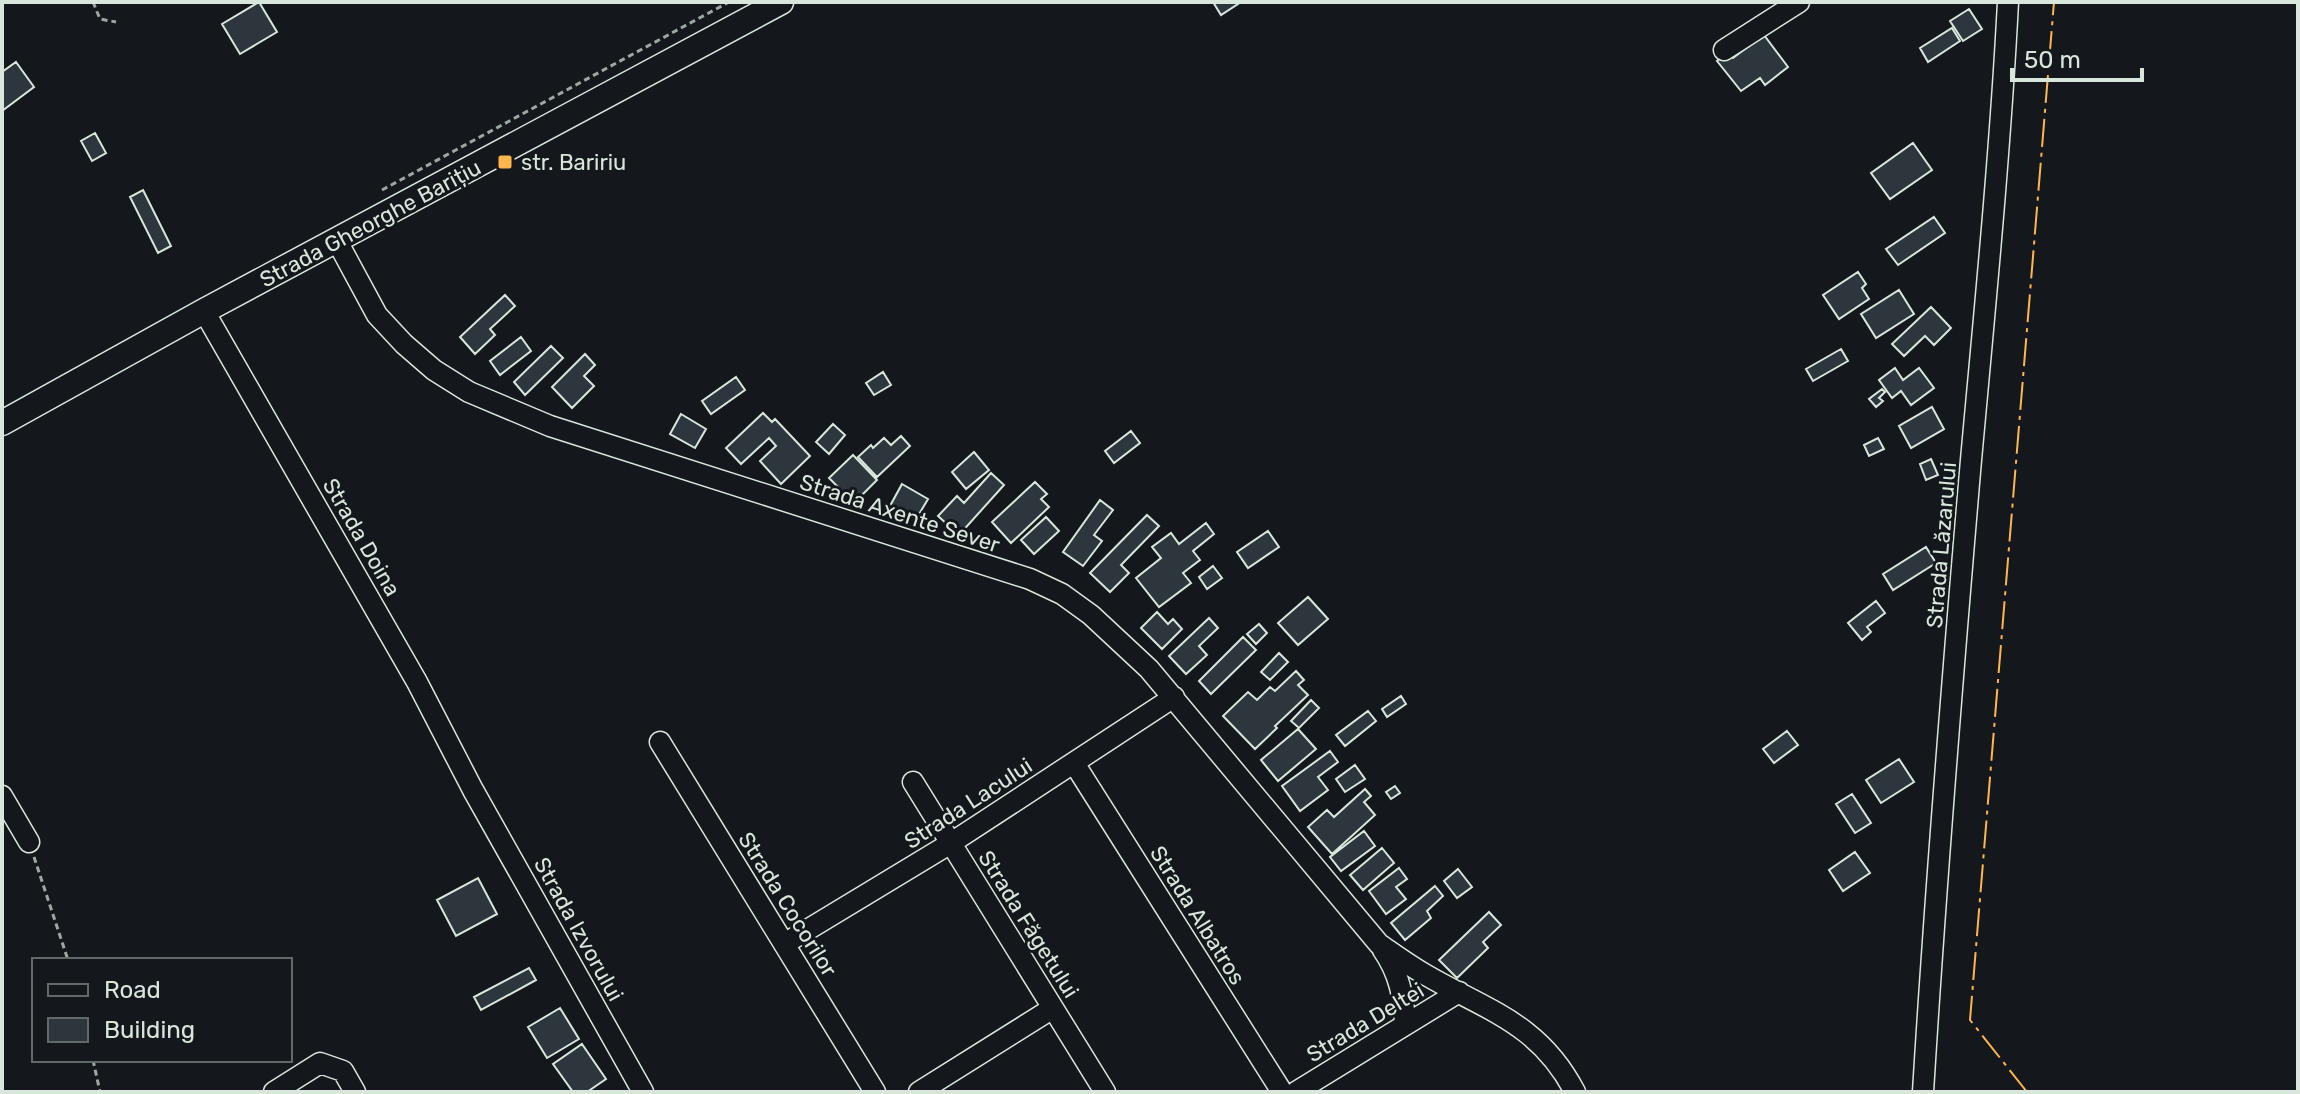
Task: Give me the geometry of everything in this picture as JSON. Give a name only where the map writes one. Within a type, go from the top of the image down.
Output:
[{"type":"main road","name":"Strada Gheorghe Barițiu","points":[[2,423],[204,311],[781,2]]},
{"type":"street","points":[[1724,50],[1799,2]]},
{"type":"street","name":"Strada Lăzarului","points":[[1923,1092],[1969,485],[2003,100],[2008,2]]},
{"type":"street","name":"Strada Axente Sever","points":[[337,241],[377,315],[434,370],[469,392],[550,426],[1030,579],[1062,594],[1091,615],[1174,697],[1379,944],[1400,982],[1405,1003],[1405,1025]]},
{"type":"street","name":"Strada Doina","points":[[204,311],[417,682],[473,790]]},
{"type":"street","name":"Strada Lacului","points":[[784,944],[951,843],[1174,697]]},
{"type":"street","name":"Strada Cocorilor","points":[[660,742],[875,1092]]},
{"type":"street","name":"Strada Albatros","points":[[1074,763],[1282,1092]]},
{"type":"street","name":"Strada Făgetului","points":[[913,782],[1105,1092]]},
{"type":"street","name":"Strada Izvorului","points":[[473,790],[643,1092]]},
{"type":"street","points":[[2,796],[29,842]]},
{"type":"street","name":"Strada Axente Sever","points":[[1379,944],[1426,975],[1519,1025],[1543,1046],[1565,1073],[1575,1092]]},
{"type":"street","name":"Strada Deltei","points":[[1296,1092],[1459,992]]},
{"type":"street","points":[[919,1092],[1053,1008]]},
{"type":"street","points":[[274,1092],[320,1063],[343,1071],[355,1092]]},
{"type":"path","points":[[93,2],[100,19],[116,22]]},
{"type":"path","points":[[380,191],[729,2]]},
{"type":"path","points":[[29,842],[67,958]]},
{"type":"path","points":[[93,1062],[100,1092]]},
{"type":"building","points":[[259,2],[277,32],[240,54],[222,24]]},
{"type":"building","points":[[1213,2],[1241,2],[1221,15]]},
{"type":"building","points":[[1969,9],[1982,29],[1963,41],[1950,21]]},
{"type":"building","points":[[1952,28],[1960,41],[1928,62],[1920,48]]},
{"type":"building","points":[[1764,35],[1788,67],[1765,85],[1760,78],[1741,91],[1717,61],[1728,52],[1733,58]]},
{"type":"building","points":[[16,62],[34,87],[2,111],[2,72]]},
{"type":"building","points":[[95,133],[106,153],[92,161],[81,141]]},
{"type":"building","points":[[1913,143],[1932,170],[1890,199],[1871,173]]},
{"type":"building","points":[[143,190],[171,246],[158,253],[130,197]]},
{"type":"building","points":[[1934,217],[1945,233],[1898,265],[1886,249]]},
{"type":"building","points":[[1858,272],[1866,284],[1862,288],[1869,299],[1839,319],[1823,295]]},
{"type":"building","points":[[1899,290],[1914,314],[1876,338],[1861,314]]},
{"type":"building","points":[[505,295],[515,306],[490,329],[495,335],[475,354],[460,337]]},
{"type":"building","points":[[1931,307],[1951,328],[1934,345],[1925,336],[1904,356],[1892,344]]},
{"type":"building","points":[[521,337],[531,351],[500,375],[490,361]]},
{"type":"building","points":[[551,346],[563,358],[525,395],[514,382]]},
{"type":"building","points":[[1841,349],[1848,361],[1813,381],[1806,369]]},
{"type":"building","points":[[585,354],[595,365],[584,376],[594,386],[572,408],[552,387]]},
{"type":"building","points":[[1895,368],[1903,380],[1919,368],[1934,388],[1911,405],[1901,391],[1892,398],[1879,380]]},
{"type":"building","points":[[883,372],[891,385],[874,395],[866,383]]},
{"type":"building","points":[[736,377],[745,390],[711,414],[702,401]]},
{"type":"building","points":[[1882,389],[1885,392],[1879,398],[1883,401],[1876,407],[1869,399]]},
{"type":"building","points":[[1932,407],[1944,429],[1911,448],[1899,426]]},
{"type":"building","points":[[763,413],[772,422],[775,419],[810,456],[781,484],[760,461],[776,446],[769,438],[741,464],[726,448]]},
{"type":"building","points":[[681,414],[706,429],[695,448],[670,434]]},
{"type":"building","points":[[833,424],[845,435],[829,454],[816,442]]},
{"type":"building","points":[[1131,431],[1140,443],[1114,463],[1105,451]]},
{"type":"building","points":[[901,436],[910,446],[877,477],[858,457],[884,438],[891,445]]},
{"type":"building","points":[[1878,438],[1884,449],[1869,456],[1864,445]]},
{"type":"building","points":[[974,452],[989,470],[966,489],[952,472]]},
{"type":"building","points":[[853,455],[877,480],[854,503],[829,478]]},
{"type":"building","points":[[1931,459],[1938,475],[1926,480],[1920,464]]},
{"type":"building","points":[[991,473],[1004,485],[959,535],[938,516],[957,496],[964,503]]},
{"type":"building","points":[[1035,482],[1047,494],[1041,499],[1049,507],[1011,543],[992,522]]},
{"type":"building","points":[[902,484],[928,499],[915,521],[890,506]]},
{"type":"building","points":[[1100,500],[1113,510],[1094,535],[1102,541],[1083,566],[1063,552]]},
{"type":"building","points":[[1147,515],[1159,526],[1121,565],[1129,573],[1110,592],[1090,573]]},
{"type":"building","points":[[1046,517],[1059,531],[1034,554],[1021,540]]},
{"type":"building","points":[[1206,523],[1214,534],[1193,551],[1200,560],[1183,573],[1191,583],[1159,607],[1136,578],[1161,558],[1152,547],[1171,533],[1179,544]]},
{"type":"building","points":[[1268,531],[1279,547],[1248,568],[1237,552]]},
{"type":"building","points":[[1926,547],[1936,563],[1893,590],[1883,574]]},
{"type":"building","points":[[1213,566],[1222,578],[1207,589],[1199,577]]},
{"type":"building","points":[[1308,597],[1328,619],[1298,645],[1278,623]]},
{"type":"building","points":[[1876,601],[1885,613],[1867,627],[1871,632],[1862,640],[1848,623]]},
{"type":"building","points":[[1157,612],[1168,624],[1173,619],[1182,629],[1162,649],[1141,628]]},
{"type":"building","points":[[1209,618],[1218,628],[1199,646],[1207,655],[1186,674],[1169,656]]},
{"type":"building","points":[[1259,624],[1267,633],[1256,644],[1247,634]]},
{"type":"building","points":[[1243,637],[1256,650],[1211,694],[1199,681]]},
{"type":"building","points":[[1279,653],[1288,662],[1270,680],[1261,672]]},
{"type":"building","points":[[1296,671],[1304,680],[1298,685],[1308,695],[1255,749],[1223,716],[1248,692],[1257,700],[1270,687],[1275,691]]},
{"type":"building","points":[[1401,696],[1406,704],[1387,717],[1382,709]]},
{"type":"building","points":[[1311,700],[1319,708],[1299,728],[1291,721]]},
{"type":"building","points":[[1368,711],[1376,721],[1345,746],[1336,735]]},
{"type":"building","points":[[1298,729],[1316,749],[1278,781],[1261,760]]},
{"type":"building","points":[[1787,731],[1798,745],[1774,763],[1763,749]]},
{"type":"building","points":[[1330,751],[1338,762],[1318,777],[1328,790],[1300,811],[1282,786]]},
{"type":"building","points":[[1899,759],[1914,782],[1881,803],[1866,780]]},
{"type":"building","points":[[1355,765],[1365,779],[1345,792],[1336,779]]},
{"type":"building","points":[[1395,786],[1400,793],[1391,799],[1386,792]]},
{"type":"building","points":[[1365,789],[1371,796],[1364,802],[1375,815],[1332,854],[1308,827],[1327,810],[1334,817]]},
{"type":"building","points":[[1852,794],[1871,823],[1855,833],[1836,804]]},
{"type":"building","points":[[1364,831],[1375,846],[1341,871],[1330,857]]},
{"type":"building","points":[[1382,848],[1394,863],[1363,890],[1350,875]]},
{"type":"building","points":[[1855,852],[1870,873],[1843,891],[1829,870]]},
{"type":"building","points":[[1399,868],[1407,879],[1396,887],[1406,899],[1386,914],[1369,891]]},
{"type":"building","points":[[1458,869],[1472,887],[1457,898],[1444,881]]},
{"type":"building","points":[[478,878],[497,914],[456,936],[437,900]]},
{"type":"building","points":[[1435,886],[1443,896],[1427,911],[1431,918],[1405,940],[1391,923]]},
{"type":"building","points":[[1489,912],[1501,925],[1483,942],[1488,948],[1457,978],[1439,960]]},
{"type":"building","points":[[529,968],[536,980],[481,1010],[474,997]]},
{"type":"building","points":[[560,1008],[579,1039],[547,1058],[528,1027]]},
{"type":"building","points":[[582,1044],[606,1079],[587,1092],[573,1092],[553,1064]]},
{"type":"power","points":[[2027,1092],[1970,1020],[2054,2]]},
{"type":"place","name":"str. Baririu","points":[[505,162]]}]
